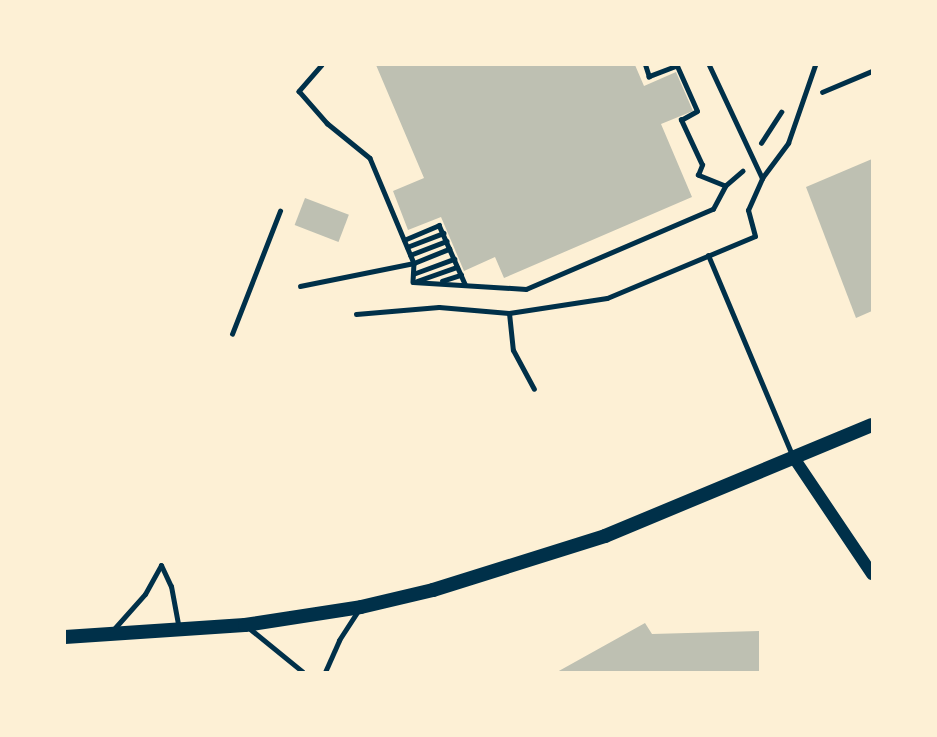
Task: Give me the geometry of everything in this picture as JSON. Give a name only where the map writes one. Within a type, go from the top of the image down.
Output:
[{"type":"main road","points":[[65,638],[179,632],[361,607],[519,565],[605,536],[872,425]]},
{"type":"street","points":[[794,458],[872,574]]},
{"type":"lane","points":[[709,65],[762,178]]},
{"type":"lane","points":[[356,314],[439,307],[509,313],[607,298],[755,236],[748,210],[762,178],[788,143],[815,65]]},
{"type":"lane","points":[[708,255],[794,458]]},
{"type":"lane","points":[[509,313],[513,350],[534,389]]},
{"type":"lane","points":[[106,637],[139,601],[161,565],[171,586],[179,632]]},
{"type":"lane","points":[[325,672],[338,640],[361,607]]},
{"type":"lane","points":[[245,625],[303,672]]},
{"type":"path","points":[[322,65],[299,92],[327,123],[370,158],[414,263],[413,282]]},
{"type":"path","points":[[413,282],[526,289],[713,209],[725,186],[698,175],[702,165],[681,120],[697,111],[677,66],[649,77],[645,65]]},
{"type":"path","points":[[232,334],[280,211]]},
{"type":"path","points":[[404,240],[439,225],[464,284]]},
{"type":"path","points":[[407,247],[443,233]]},
{"type":"path","points":[[410,256],[446,241]]},
{"type":"path","points":[[300,286],[414,263],[449,249]]},
{"type":"path","points":[[413,274],[454,259]]},
{"type":"path","points":[[413,282],[457,267]]},
{"type":"path","points":[[436,283],[461,275]]},
{"type":"building","points":[[376,65],[635,65],[644,86],[676,72],[693,111],[661,124],[692,197],[504,278],[495,257],[464,271],[441,217],[408,230],[393,191],[424,178]]},
{"type":"building","points":[[872,159],[872,311],[856,318],[806,187]]},
{"type":"building","points":[[305,198],[349,215],[338,242],[295,225]]},
{"type":"building","points":[[645,623],[652,634],[759,631],[759,672],[557,672]]}]
